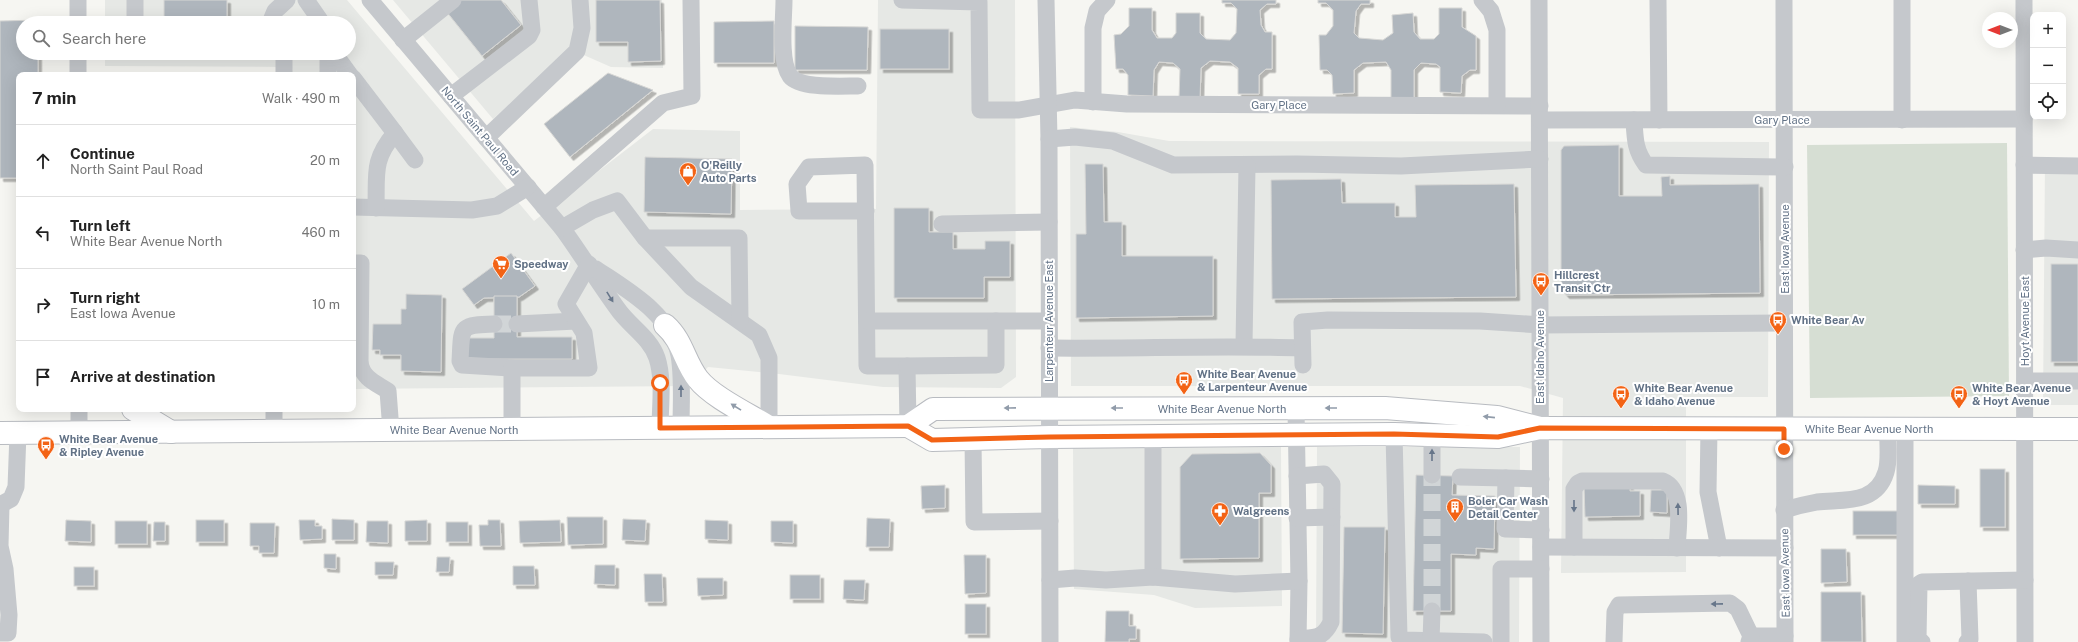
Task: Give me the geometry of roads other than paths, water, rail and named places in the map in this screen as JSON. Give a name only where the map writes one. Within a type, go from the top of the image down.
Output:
[{"type":"main road","points":[[665,325],[678,338],[692,369],[704,385],[769,427]]},
{"type":"main road","name":"White Bear Avenue North","points":[[908,426],[933,409],[1410,409],[1497,417],[1540,428]]},
{"type":"main road","points":[[138,412],[170,432]]},
{"type":"main road","name":"White Bear Avenue North","points":[[9,433],[908,426],[932,440],[1050,437],[1394,434],[1498,437],[1540,428],[2078,429]]},
{"type":"street","points":[[78,0],[78,16]]},
{"type":"street","points":[[135,0],[135,16]]},
{"type":"street","points":[[272,15],[287,0]]},
{"type":"street","points":[[306,0],[317,16]]},
{"type":"street","name":"North Saint Paul Road","points":[[370,0],[562,228],[589,264],[618,310],[648,342],[657,358],[671,428]]},
{"type":"street","points":[[404,40],[453,0]]},
{"type":"street","points":[[450,96],[529,36],[532,30],[529,0]]},
{"type":"street","points":[[486,138],[577,51],[582,28],[580,0]]},
{"type":"street","points":[[544,207],[663,103],[692,96],[691,0]]},
{"type":"street","points":[[784,0],[784,60],[790,76],[796,80],[814,85],[858,86]]},
{"type":"street","name":"Gary Place","points":[[902,0],[979,2],[980,110],[1019,110],[1075,100],[1135,104],[1497,105],[1540,113],[1634,120],[2024,119]]},
{"type":"street","name":"Larpenteur Avenue East","points":[[1046,0],[1049,222],[1050,642]]},
{"type":"street","points":[[1093,102],[1093,28],[1097,11],[1106,0]]},
{"type":"street","points":[[1482,0],[1492,11],[1497,30],[1497,105]]},
{"type":"street","name":"East Idaho Avenue","points":[[1539,0],[1541,642]]},
{"type":"street","points":[[1658,0],[1659,120]]},
{"type":"street","name":"East Iowa Avenue","points":[[1784,0],[1786,323],[1784,429],[1784,510],[1786,548],[1785,639]]},
{"type":"street","points":[[1902,0],[1902,120]]},
{"type":"street","name":"Hoyt Avenue East","points":[[2024,0],[2025,642]]},
{"type":"street","points":[[78,60],[78,72]]},
{"type":"street","points":[[284,60],[284,72]]},
{"type":"street","points":[[328,60],[328,72]]},
{"type":"street","points":[[339,60],[348,72]]},
{"type":"street","points":[[356,82],[415,160]]},
{"type":"street","points":[[1634,120],[1637,150],[1646,165],[1785,167]]},
{"type":"street","points":[[376,208],[378,160],[384,146],[395,133]]},
{"type":"street","points":[[1048,139],[1075,137],[1113,141],[1173,165],[1247,166],[1297,164],[1401,166],[1540,159]]},
{"type":"street","points":[[866,211],[799,211],[797,184],[809,167],[865,165],[866,211],[867,366],[996,365],[996,321]]},
{"type":"street","points":[[2024,165],[2078,166]]},
{"type":"street","points":[[1244,346],[1247,166]]},
{"type":"street","points":[[356,207],[472,210],[497,206],[528,187]]},
{"type":"street","points":[[562,228],[593,210],[617,201],[645,238],[691,287],[759,335],[769,358],[769,427]]},
{"type":"street","points":[[942,224],[1049,222]]},
{"type":"street","points":[[645,238],[739,238],[740,321]]},
{"type":"street","points":[[2024,250],[2046,248],[2078,250]]},
{"type":"street","points":[[356,263],[361,263],[357,363],[368,379],[388,391],[390,431]]},
{"type":"street","points":[[494,324],[469,325],[464,329],[461,334],[460,361],[462,365],[512,368],[589,368],[584,333],[566,304],[589,264]]},
{"type":"street","name":"North Saint Paul Road","points":[[589,264],[630,292],[655,314],[665,325],[675,340],[679,354],[671,428]]},
{"type":"street","points":[[1303,365],[1302,322],[1328,320],[1480,321],[1541,325],[1786,323]]},
{"type":"street","points":[[517,324],[576,321]]},
{"type":"street","points":[[867,321],[1049,321]]},
{"type":"street","points":[[1049,348],[1244,346],[1302,348]]},
{"type":"street","points":[[907,366],[908,426]]},
{"type":"street","points":[[512,368],[512,430]]},
{"type":"street","points":[[2025,381],[2078,382]]},
{"type":"street","points":[[1296,409],[1297,518],[1299,581],[1298,641],[1321,636],[1326,632],[1331,622],[1332,484],[1329,478],[1324,474],[1297,476]]},
{"type":"street","points":[[79,412],[79,433]]},
{"type":"street","points":[[274,412],[274,431]]},
{"type":"street","points":[[1709,429],[1708,492],[1719,548]]},
{"type":"street","points":[[1784,510],[1816,502],[1858,499],[1870,496],[1882,483],[1887,470],[1896,429]]},
{"type":"street","points":[[1896,429],[1905,642]]},
{"type":"street","points":[[0,633],[8,632],[10,614],[5,569],[0,546],[1,505],[11,499],[16,487],[9,433]]},
{"type":"street","points":[[1394,434],[1399,637],[1403,640],[1484,642]]},
{"type":"street","points":[[1432,435],[1432,476]]},
{"type":"street","points":[[1153,436],[1153,577]]},
{"type":"street","points":[[973,439],[974,522],[1050,521]]},
{"type":"street","points":[[1460,477],[1541,479]]},
{"type":"street","points":[[1506,478],[1505,529],[1574,547],[1786,548]]},
{"type":"street","points":[[1574,547],[1574,489],[1578,483],[1582,481],[1655,481],[1670,484],[1676,494],[1677,548]]},
{"type":"street","points":[[1297,518],[1332,517]]},
{"type":"street","points":[[1501,642],[1502,569],[1541,570]]},
{"type":"street","points":[[1050,580],[1075,578],[1106,580],[1153,577],[1235,584],[1299,581]]},
{"type":"street","points":[[1922,642],[1918,639],[1919,584],[1922,582],[2025,580]]},
{"type":"street","points":[[1967,642],[1970,639],[1968,581]]},
{"type":"street","points":[[1614,642],[1615,612],[1619,605],[1730,603],[1738,609],[1750,639],[1785,639]]},
{"type":"street","points":[[1431,641],[1432,611]]},
{"type":"tunnel","points":[[494,324],[517,324]]},
{"type":"tunnel","points":[[1432,475],[1432,611]]},
{"type":"place","name":"O'Reilly Auto Parts","points":[[688,186]]},
{"type":"place","name":"Speedway","points":[[501,279]]},
{"type":"place","name":"Hillcrest Transit Ctr","points":[[1541,296]]},
{"type":"place","name":"White Bear Av","points":[[1778,335]]},
{"type":"place","name":"White Bear Avenue & Larpenteur Avenue","points":[[1184,395]]},
{"type":"place","name":"White Bear Avenue & Idaho Avenue","points":[[1621,409]]},
{"type":"place","name":"White Bear Avenue & Hoyt Avenue","points":[[1959,409]]},
{"type":"place","name":"White Bear Avenue & Ripley Avenue","points":[[46,460]]},
{"type":"place","name":"Boler Car Wash Detail Center","points":[[1455,522]]},
{"type":"place","name":"Walgreens","points":[[1220,526]]}]
